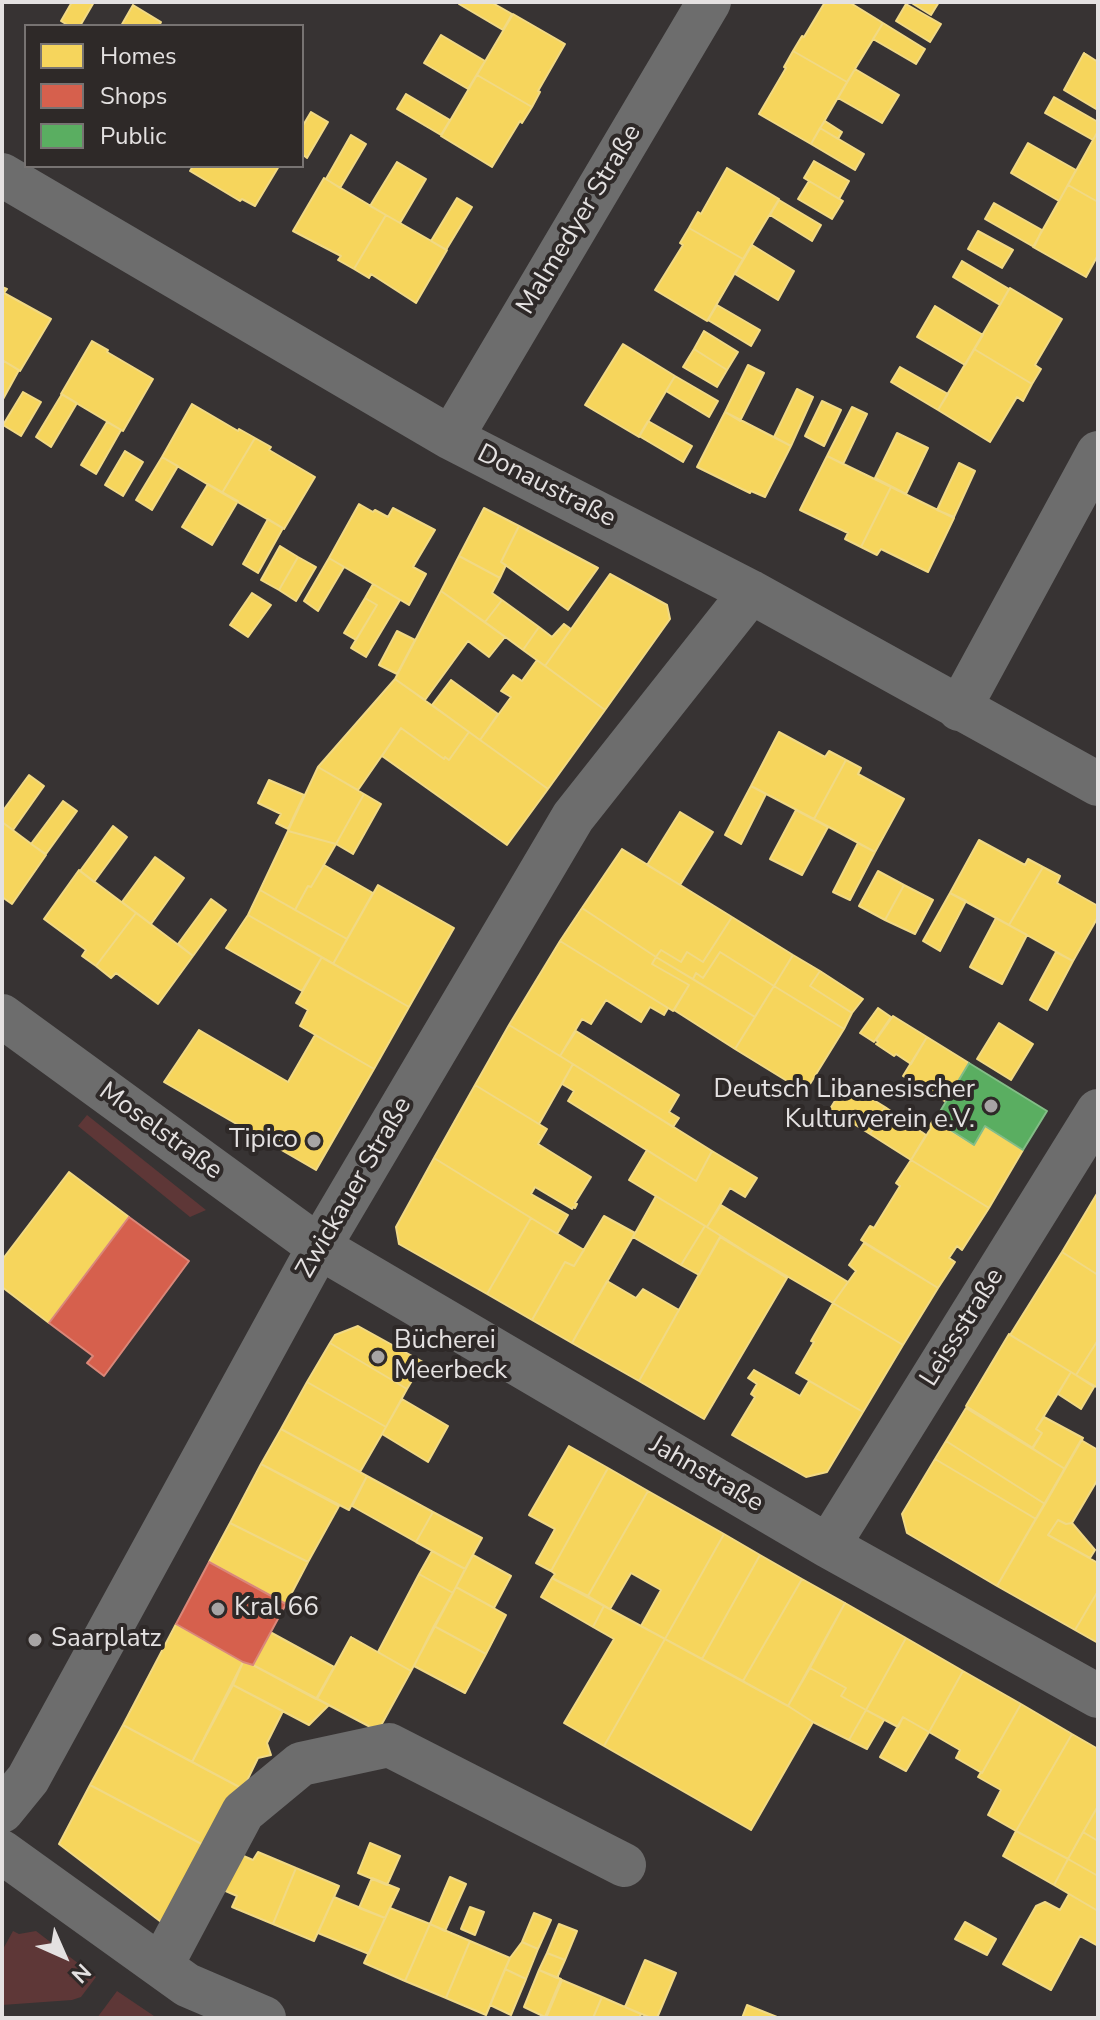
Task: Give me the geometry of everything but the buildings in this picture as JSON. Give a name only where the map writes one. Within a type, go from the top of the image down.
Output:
[{"type":"street","name":"Malmedyer Straße","points":[[451,438],[709,2]]},
{"type":"street","name":"Donaustraße","points":[[2,175],[451,438],[751,592],[1098,784]]},
{"type":"street","points":[[959,709],[1098,453]]},
{"type":"street","name":"Zwickauer Straße","points":[[2,1811],[28,1779],[319,1247],[573,817],[751,592]]},
{"type":"street","name":"Moselstraße","points":[[2,1016],[319,1247]]},
{"type":"street","name":"Leissstraße","points":[[828,1546],[1098,1111]]},
{"type":"street","name":"Jahnstraße","points":[[319,1247],[828,1546],[1098,1696]]},
{"type":"street","points":[[161,1966],[243,1812],[301,1764],[389,1745],[624,1865]]},
{"type":"street","points":[[2,1852],[187,1985],[264,2018]]},
{"type":"shaded area","points":[[87,1115],[206,1210],[190,1217],[78,1126]]},
{"type":"shaded area","points":[[13,1931],[19,1934],[36,1931],[96,1977],[81,1997],[72,2000],[2,2005],[2,1951]]},
{"type":"shaded area","points":[[117,1991],[154,2016],[97,2018]]},
{"type":"place","name":"Deutsch Libanesischer Kulturverein e.V.","points":[[991,1106]]},
{"type":"place","name":"Tipico","points":[[314,1141]]},
{"type":"place","name":"Bücherei Meerbeck","points":[[378,1357]]},
{"type":"place","name":"Kral 66","points":[[218,1609]]},
{"type":"place","name":"Saarplatz","points":[[35,1640]]}]
